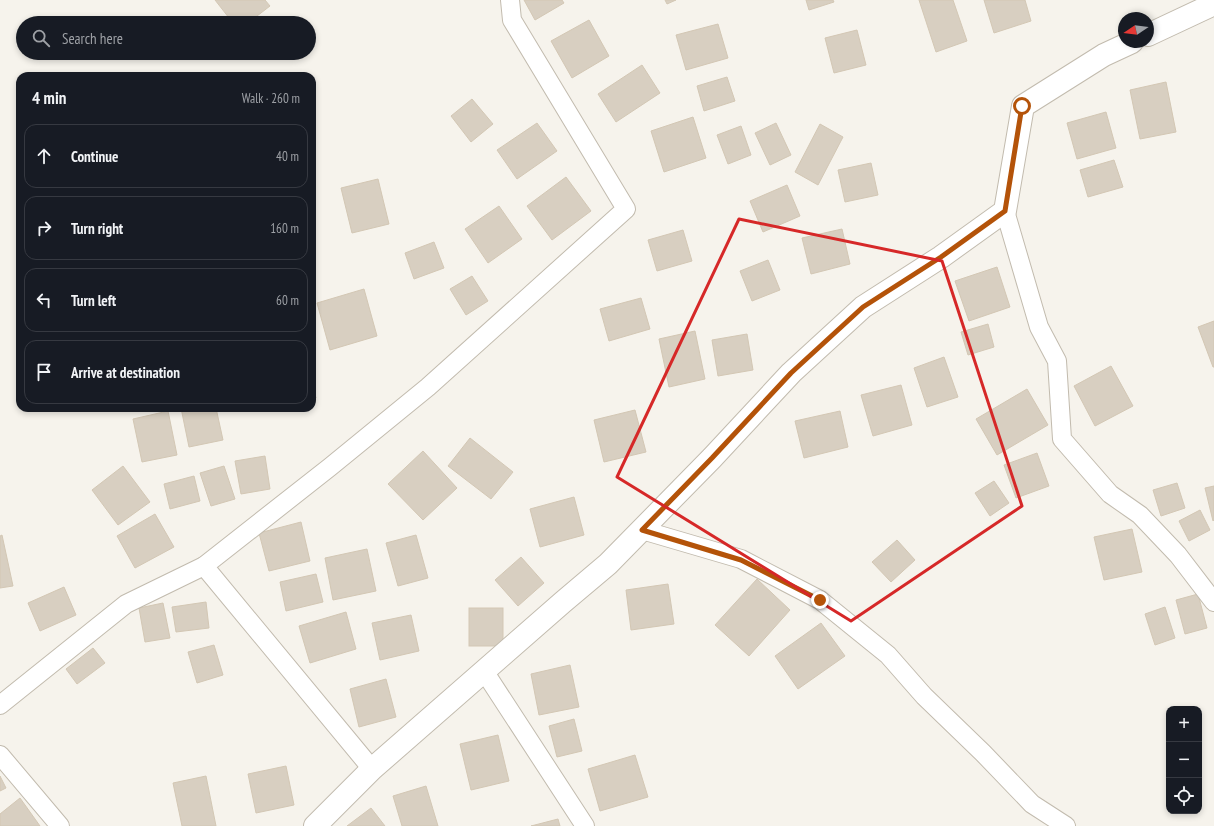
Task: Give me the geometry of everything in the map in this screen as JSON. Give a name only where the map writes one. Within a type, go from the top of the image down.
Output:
[{"type":"street","points":[[0,706],[126,604],[204,566],[330,468],[428,387],[626,209],[512,20],[510,0]]},
{"type":"street","points":[[1154,32],[1214,5]]},
{"type":"street","points":[[1119,48],[1104,55],[1022,106],[1005,211],[1039,327],[1057,361],[1062,439],[1110,494],[1140,515],[1178,555],[1214,602]]},
{"type":"street","points":[[316,826],[372,769],[608,564],[712,458],[791,373],[863,307],[941,257],[1005,211]]},
{"type":"street","points":[[642,530],[741,560],[820,600],[888,655],[924,696],[983,752],[1032,804],[1066,826]]},
{"type":"street","points":[[204,566],[372,769]]},
{"type":"street","points":[[484,671],[585,826]]},
{"type":"street","points":[[0,755],[60,826]]},
{"type":"highlighted area","points":[[739,219],[942,261],[1022,506],[851,621],[617,477]]},
{"type":"building","points":[[215,0],[265,0],[270,6],[257,16],[228,16]]},
{"type":"building","points":[[524,0],[562,0],[564,3],[535,20]]},
{"type":"building","points":[[665,0],[676,0],[667,4]]},
{"type":"building","points":[[806,0],[833,0],[834,2],[809,10]]},
{"type":"building","points":[[919,0],[953,0],[967,41],[936,52]]},
{"type":"building","points":[[984,0],[1025,0],[1031,21],[994,33]]},
{"type":"building","points":[[589,20],[609,56],[572,78],[551,41]]},
{"type":"building","points":[[718,24],[728,58],[686,70],[676,35]]},
{"type":"building","points":[[857,30],[866,65],[834,73],[825,38]]},
{"type":"building","points":[[642,65],[660,93],[616,122],[598,94]]},
{"type":"building","points":[[727,77],[735,101],[704,111],[697,86]]},
{"type":"building","points":[[1166,82],[1176,132],[1140,139],[1130,90]]},
{"type":"building","points":[[472,99],[493,124],[471,142],[451,116]]},
{"type":"building","points":[[1106,112],[1116,148],[1077,159],[1067,123]]},
{"type":"building","points":[[693,117],[706,158],[664,172],[651,131]]},
{"type":"building","points":[[537,123],[557,151],[517,179],[497,150]]},
{"type":"building","points":[[776,123],[791,155],[770,165],[755,133]]},
{"type":"building","points":[[820,124],[843,137],[818,185],[795,172]]},
{"type":"building","points":[[741,126],[751,155],[728,164],[717,135]]},
{"type":"building","points":[[1114,160],[1123,187],[1088,197],[1080,170]]},
{"type":"building","points":[[871,163],[878,195],[845,202],[838,170]]},
{"type":"building","points":[[566,177],[591,211],[552,240],[527,206]]},
{"type":"building","points":[[378,179],[389,224],[352,233],[341,188]]},
{"type":"building","points":[[787,185],[800,216],[763,232],[750,201]]},
{"type":"building","points":[[499,206],[522,239],[488,263],[465,229]]},
{"type":"building","points":[[842,229],[850,264],[811,274],[802,238]]},
{"type":"building","points":[[683,230],[692,261],[657,271],[648,240]]},
{"type":"building","points":[[434,242],[444,268],[414,279],[405,253]]},
{"type":"building","points":[[768,260],[780,290],[752,301],[740,271]]},
{"type":"building","points":[[997,267],[1010,307],[969,321],[955,281]]},
{"type":"building","points":[[472,276],[488,301],[466,315],[450,289]]},
{"type":"building","points":[[364,289],[377,336],[330,350],[317,303]]},
{"type":"building","points":[[641,298],[650,329],[609,341],[600,309]]},
{"type":"building","points":[[1214,321],[1214,367],[1213,367],[1198,327]]},
{"type":"building","points":[[988,324],[994,347],[968,355],[961,332]]},
{"type":"building","points":[[695,331],[705,379],[669,387],[659,339]]},
{"type":"building","points":[[747,334],[753,370],[718,376],[712,340]]},
{"type":"building","points":[[944,357],[958,397],[927,407],[914,368]]},
{"type":"building","points":[[1111,366],[1133,406],[1095,426],[1074,386]]},
{"type":"building","points":[[901,385],[912,425],[873,436],[861,395]]},
{"type":"building","points":[[1027,389],[1048,425],[997,455],[976,419]]},
{"type":"building","points":[[635,410],[646,452],[604,462],[594,420]]},
{"type":"building","points":[[840,411],[848,447],[804,458],[795,421]]},
{"type":"building","points":[[168,412],[177,455],[142,462],[133,419]]},
{"type":"building","points":[[182,412],[217,412],[223,440],[189,447]]},
{"type":"building","points":[[470,438],[513,472],[491,499],[448,466]]},
{"type":"building","points":[[423,451],[457,488],[423,520],[388,484]]},
{"type":"building","points":[[1037,453],[1049,486],[1016,498],[1004,465]]},
{"type":"building","points":[[265,456],[270,489],[241,494],[235,461]]},
{"type":"building","points":[[123,466],[150,502],[118,525],[92,490]]},
{"type":"building","points":[[224,466],[235,499],[211,506],[200,473]]},
{"type":"building","points":[[194,476],[200,501],[170,509],[164,484]]},
{"type":"building","points":[[994,481],[1009,503],[990,516],[975,493]]},
{"type":"building","points":[[1177,483],[1185,508],[1161,516],[1153,490]]},
{"type":"building","points":[[1214,486],[1214,520],[1213,521],[1205,488]]},
{"type":"building","points":[[574,497],[584,535],[540,547],[530,509]]},
{"type":"building","points":[[1200,510],[1210,530],[1189,541],[1179,521]]},
{"type":"building","points":[[155,514],[174,547],[135,568],[117,536]]},
{"type":"building","points":[[301,522],[310,561],[269,571],[259,533]]},
{"type":"building","points":[[1132,529],[1142,572],[1104,580],[1094,537]]},
{"type":"building","points":[[2,535],[13,586],[0,588],[0,536]]},
{"type":"building","points":[[416,535],[428,578],[398,586],[386,543]]},
{"type":"building","points":[[897,540],[915,560],[891,582],[872,562]]},
{"type":"building","points":[[367,549],[376,591],[333,600],[325,558]]},
{"type":"building","points":[[521,557],[544,583],[518,606],[495,580]]},
{"type":"building","points":[[316,574],[323,602],[286,611],[280,582]]},
{"type":"building","points":[[757,579],[790,610],[749,656],[715,625]]},
{"type":"building","points":[[668,584],[674,624],[631,630],[626,590]]},
{"type":"building","points":[[64,587],[76,615],[40,631],[28,603]]},
{"type":"building","points":[[1198,594],[1207,628],[1185,634],[1176,600]]},
{"type":"building","points":[[206,602],[209,628],[176,632],[172,607]]},
{"type":"building","points":[[163,603],[170,638],[145,642],[139,608]]},
{"type":"building","points":[[1165,607],[1175,638],[1155,645],[1145,614]]},
{"type":"building","points":[[469,608],[503,608],[503,646],[469,646]]},
{"type":"building","points":[[346,612],[356,649],[310,663],[299,626]]},
{"type":"building","points":[[411,615],[419,651],[380,660],[372,623]]},
{"type":"building","points":[[821,623],[845,656],[798,689],[775,656]]},
{"type":"building","points":[[214,645],[223,675],[197,683],[188,652]]},
{"type":"building","points":[[93,648],[105,663],[77,684],[66,669]]},
{"type":"building","points":[[570,665],[579,707],[539,715],[531,674]]},
{"type":"building","points":[[386,679],[396,717],[359,727],[350,689]]},
{"type":"building","points":[[574,719],[582,751],[557,757],[549,726]]},
{"type":"building","points":[[498,735],[509,781],[471,790],[460,744]]},
{"type":"building","points":[[635,755],[648,797],[600,811],[588,769]]},
{"type":"building","points":[[286,766],[294,805],[256,813],[248,774]]},
{"type":"building","points":[[0,776],[6,788],[0,791]]},
{"type":"building","points":[[206,776],[216,826],[182,826],[173,783]]},
{"type":"building","points":[[426,786],[438,826],[402,826],[393,796]]},
{"type":"building","points":[[20,798],[40,826],[0,826],[0,814]]},
{"type":"building","points":[[371,808],[385,826],[347,826]]},
{"type":"building","points":[[558,819],[560,826],[531,826]]},
{"type":"route","points":[[820,600],[741,560],[642,530],[712,458],[791,373],[863,307],[941,257],[1005,211],[1022,106]]}]
